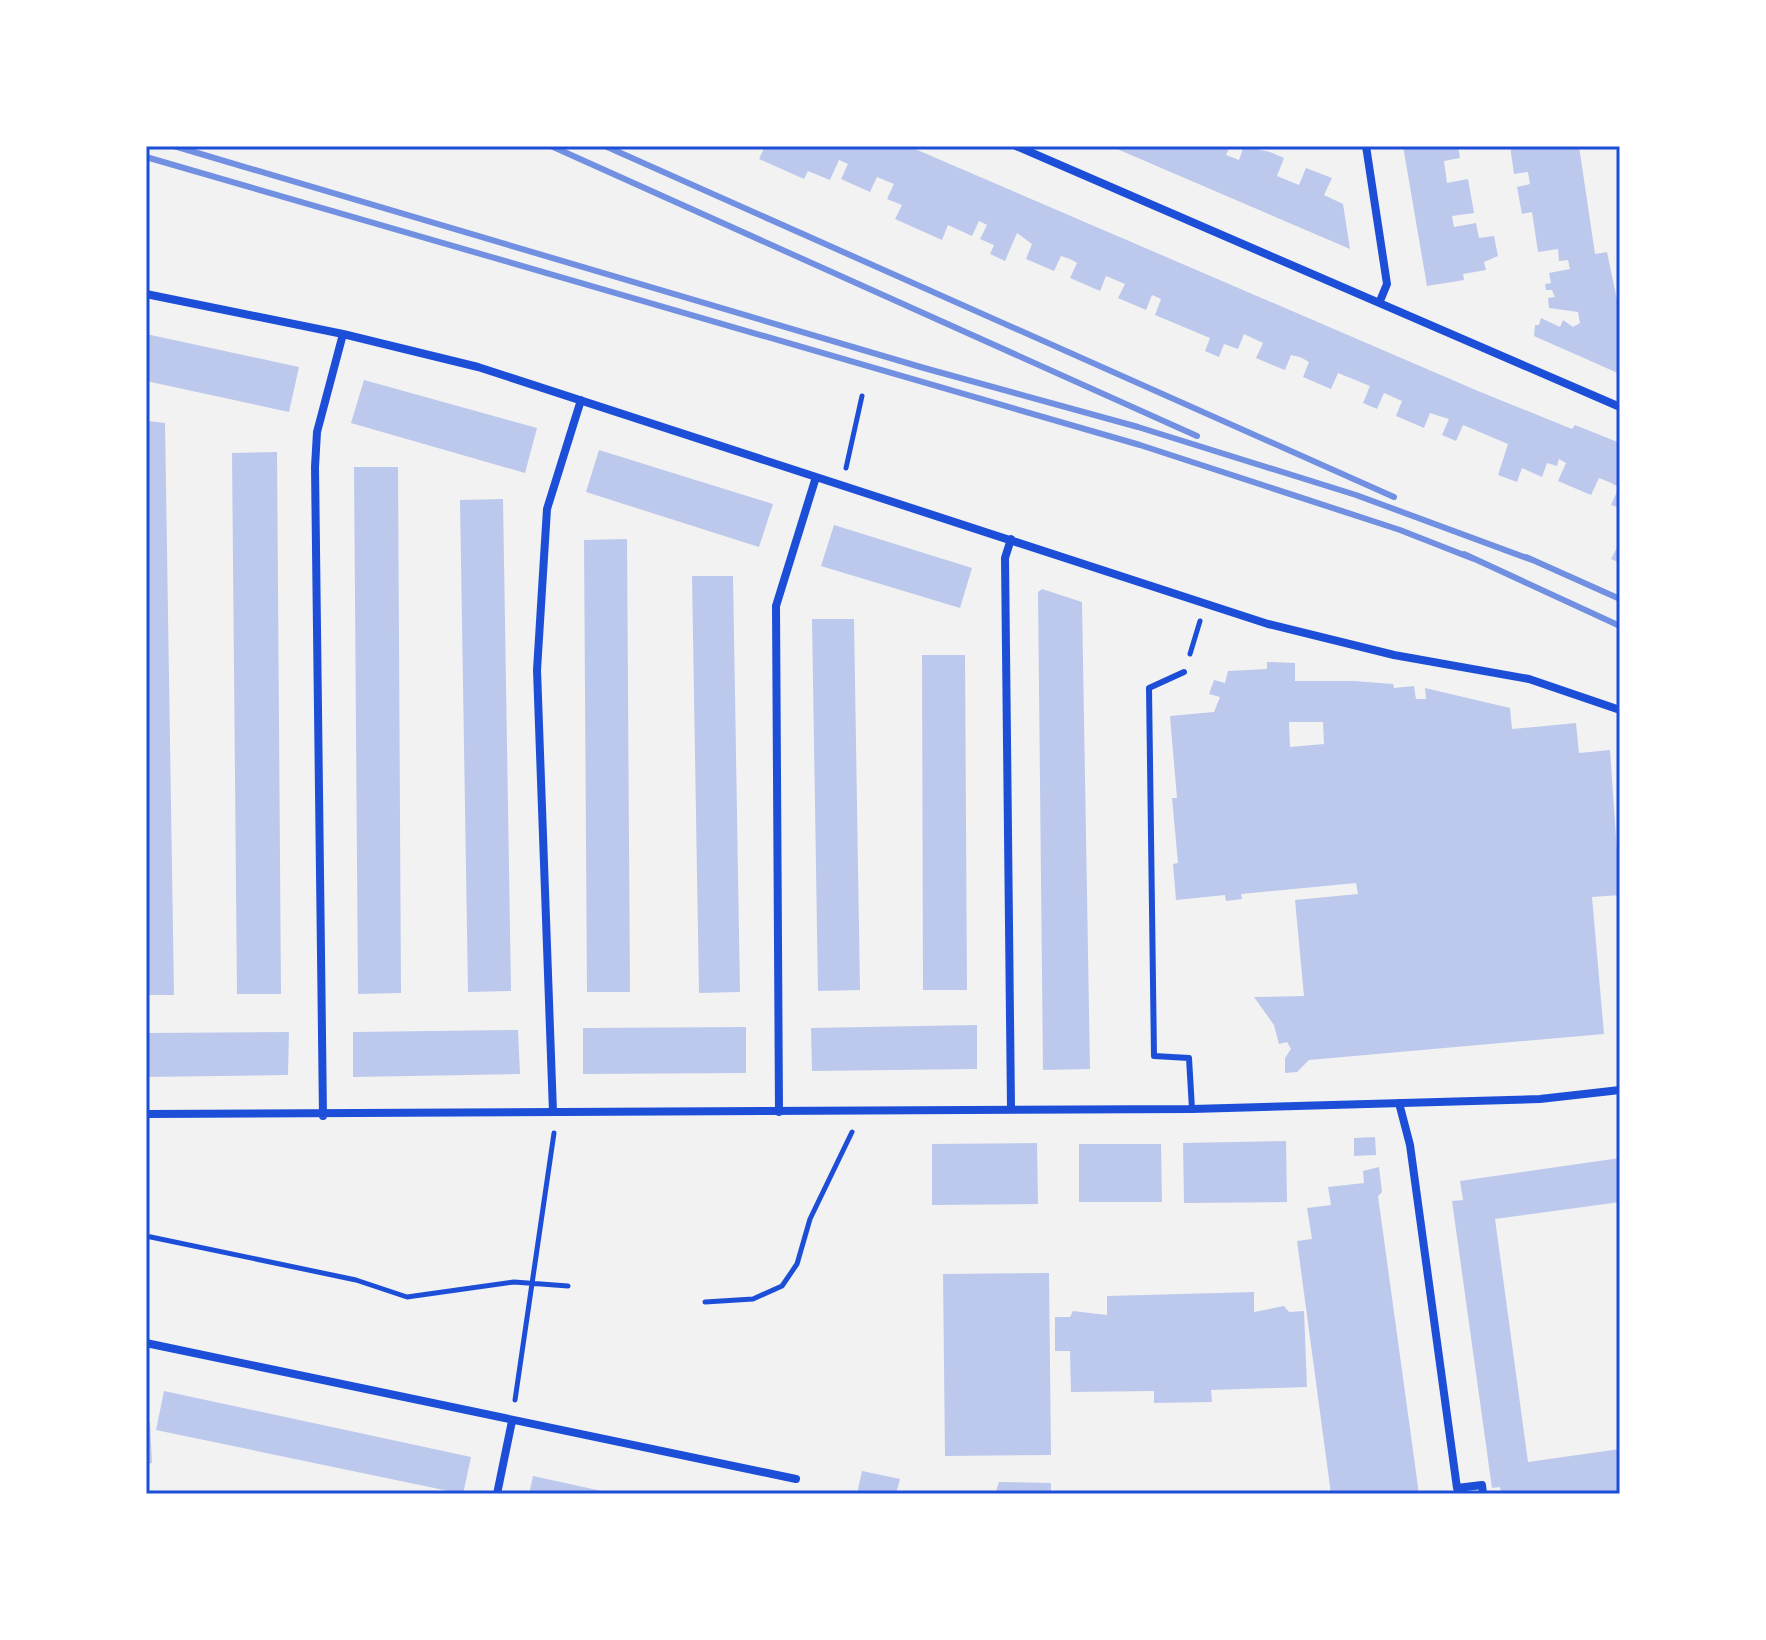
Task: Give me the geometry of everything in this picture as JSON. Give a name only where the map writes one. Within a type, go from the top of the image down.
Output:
[{"type":"street","points":[[1016,146],[1620,407]]},
{"type":"street","points":[[1366,146],[1387,284],[1380,301]]},
{"type":"street","points":[[146,294],[343,334],[478,367],[1205,605],[1394,655],[1529,679],[1620,710]]},
{"type":"street","points":[[323,1116],[315,467],[317,432],[343,334]]},
{"type":"street","points":[[555,1112],[537,670],[547,509],[581,400]]},
{"type":"street","points":[[779,1112],[776,606],[816,477]]},
{"type":"street","points":[[1011,539],[1005,558],[1011,1108]]},
{"type":"street","points":[[146,1114],[323,1116],[1011,1108],[1192,1109],[1540,1099],[1620,1090]]},
{"type":"street","points":[[1399,1103],[1410,1145],[1457,1488],[1482,1485],[1483,1494]]},
{"type":"street","points":[[146,1343],[796,1479]]},
{"type":"street","points":[[497,1494],[512,1421]]},
{"type":"lane","points":[[1184,672],[1149,688],[1154,1056],[1189,1058],[1192,1109]]},
{"type":"path","points":[[842,484],[862,396]]},
{"type":"path","points":[[1184,672],[1205,605]]},
{"type":"path","points":[[705,1302],[753,1299],[782,1286],[797,1264],[810,1219],[851,1141],[857,1110]]},
{"type":"path","points":[[512,1421],[534,1281],[555,1112]]},
{"type":"path","points":[[146,1236],[356,1280],[407,1297],[534,1281],[568,1286]]},
{"type":"building","points":[[765,146],[908,146],[1478,391],[1572,429],[1575,425],[1620,443],[1620,508],[1611,505],[1619,487],[1609,482],[1599,478],[1591,495],[1558,481],[1566,463],[1559,459],[1557,466],[1547,463],[1542,477],[1522,468],[1517,482],[1498,475],[1508,444],[1463,425],[1456,441],[1442,435],[1449,419],[1430,413],[1424,428],[1396,416],[1402,401],[1384,393],[1377,409],[1363,403],[1370,386],[1338,373],[1331,389],[1303,377],[1309,362],[1291,355],[1285,370],[1270,364],[1256,358],[1263,343],[1244,334],[1238,349],[1224,344],[1219,357],[1205,351],[1210,338],[1155,315],[1161,299],[1152,295],[1146,310],[1118,298],[1125,284],[1106,276],[1100,291],[1070,278],[1077,263],[1070,259],[1061,256],[1054,271],[1026,259],[1032,244],[1017,233],[1005,261],[990,254],[994,245],[980,239],[987,225],[979,221],[972,236],[948,225],[942,240],[895,219],[902,205],[887,199],[894,184],[877,177],[870,192],[841,179],[848,164],[839,160],[830,180],[808,171],[804,179],[759,159]]},
{"type":"building","points":[[1110,146],[1230,146],[1226,155],[1239,160],[1244,146],[1284,158],[1277,176],[1299,185],[1306,168],[1332,178],[1324,195],[1343,204],[1350,249]]},
{"type":"building","points":[[1403,146],[1458,146],[1460,158],[1444,161],[1447,183],[1468,179],[1474,213],[1452,216],[1454,227],[1476,223],[1479,238],[1494,236],[1498,256],[1484,262],[1486,270],[1463,274],[1464,280],[1427,286]]},
{"type":"building","points":[[1510,146],[1579,146],[1595,254],[1607,252],[1620,314],[1620,374],[1534,336],[1535,325],[1539,325],[1541,318],[1560,327],[1563,320],[1573,327],[1580,323],[1578,312],[1549,308],[1548,298],[1555,297],[1552,290],[1546,290],[1545,284],[1551,283],[1549,273],[1570,269],[1568,260],[1559,261],[1558,249],[1538,252],[1532,212],[1522,214],[1517,187],[1530,184],[1528,172],[1514,174]]},
{"type":"building","points":[[146,334],[299,367],[289,412],[146,381]]},
{"type":"building","points":[[364,380],[537,428],[525,473],[351,423]]},
{"type":"building","points":[[146,422],[165,423],[174,995],[146,995]]},
{"type":"building","points":[[599,450],[773,504],[759,547],[586,492]]},
{"type":"building","points":[[277,452],[281,994],[237,994],[232,453]]},
{"type":"building","points":[[354,467],[398,467],[401,993],[358,994]]},
{"type":"building","points":[[503,499],[511,991],[468,992],[460,500]]},
{"type":"building","points":[[834,525],[972,568],[960,608],[821,566]]},
{"type":"building","points":[[627,539],[630,992],[587,992],[584,540]]},
{"type":"building","points":[[1620,542],[1620,563],[1611,559]]},
{"type":"building","points":[[692,576],[733,576],[740,992],[699,993]]},
{"type":"building","points":[[1042,589],[1082,602],[1090,1069],[1043,1070],[1038,592]]},
{"type":"building","points":[[812,619],[854,619],[860,990],[818,991]]},
{"type":"building","points":[[922,655],[965,655],[967,990],[923,990]]},
{"type":"building","points":[[1267,662],[1295,663],[1295,681],[1354,681],[1393,684],[1394,688],[1414,686],[1416,699],[1426,699],[1425,688],[1510,708],[1512,729],[1576,723],[1579,753],[1610,750],[1620,895],[1592,897],[1604,1034],[1309,1060],[1297,1072],[1285,1073],[1285,1058],[1291,1049],[1287,1042],[1279,1044],[1274,1025],[1254,997],[1304,996],[1295,900],[1358,894],[1356,883],[1241,894],[1242,899],[1226,901],[1225,895],[1176,900],[1173,864],[1178,863],[1172,798],[1177,798],[1170,716],[1214,712],[1220,697],[1209,694],[1214,680],[1225,683],[1228,671],[1267,669]],"holes":[[[1289,722],[1323,722],[1324,744],[1290,747]]]},
{"type":"building","points":[[977,1025],[977,1069],[812,1071],[811,1028]]},
{"type":"building","points":[[746,1027],[746,1073],[583,1074],[583,1028]]},
{"type":"building","points":[[518,1030],[520,1074],[353,1077],[353,1032]]},
{"type":"building","points":[[289,1032],[288,1075],[146,1077],[146,1033]]},
{"type":"building","points":[[1375,1137],[1376,1155],[1354,1156],[1354,1138]]},
{"type":"building","points":[[1286,1141],[1287,1202],[1184,1203],[1183,1143]]},
{"type":"building","points":[[1037,1143],[1038,1204],[932,1205],[932,1144]]},
{"type":"building","points":[[1079,1144],[1161,1144],[1162,1202],[1079,1202]]},
{"type":"building","points":[[1620,1158],[1620,1202],[1495,1219],[1528,1462],[1620,1449],[1620,1494],[1501,1494],[1500,1487],[1492,1488],[1452,1201],[1463,1200],[1460,1181]]},
{"type":"building","points":[[1379,1167],[1382,1192],[1378,1196],[1419,1494],[1331,1494],[1297,1241],[1312,1239],[1307,1208],[1331,1205],[1328,1187],[1364,1183],[1363,1171]]},
{"type":"building","points":[[1049,1273],[1051,1455],[945,1456],[943,1274]]},
{"type":"building","points":[[1254,1292],[1254,1312],[1284,1306],[1289,1312],[1304,1311],[1307,1387],[1211,1390],[1212,1402],[1154,1403],[1154,1391],[1071,1392],[1070,1351],[1055,1351],[1055,1317],[1070,1317],[1073,1311],[1107,1315],[1107,1296]]},
{"type":"building","points":[[164,1391],[471,1457],[463,1494],[156,1430]]},
{"type":"building","points":[[150,1422],[152,1463],[146,1464],[146,1423]]},
{"type":"building","points":[[862,1471],[900,1479],[896,1494],[857,1494]]},
{"type":"building","points":[[533,1476],[611,1493],[611,1494],[529,1494]]},
{"type":"building","points":[[999,1482],[1051,1483],[1051,1494],[995,1494]]},
{"type":"railway","points":[[174,146],[924,368],[1138,427],[1356,495],[1535,561]]},
{"type":"railway","points":[[551,146],[1197,436]]},
{"type":"railway","points":[[605,146],[1394,497]]},
{"type":"railway","points":[[146,157],[1140,445],[1400,530],[1474,559]]},
{"type":"railway","points":[[1464,554],[1620,626]]},
{"type":"railway","points":[[1526,557],[1620,599]]}]
